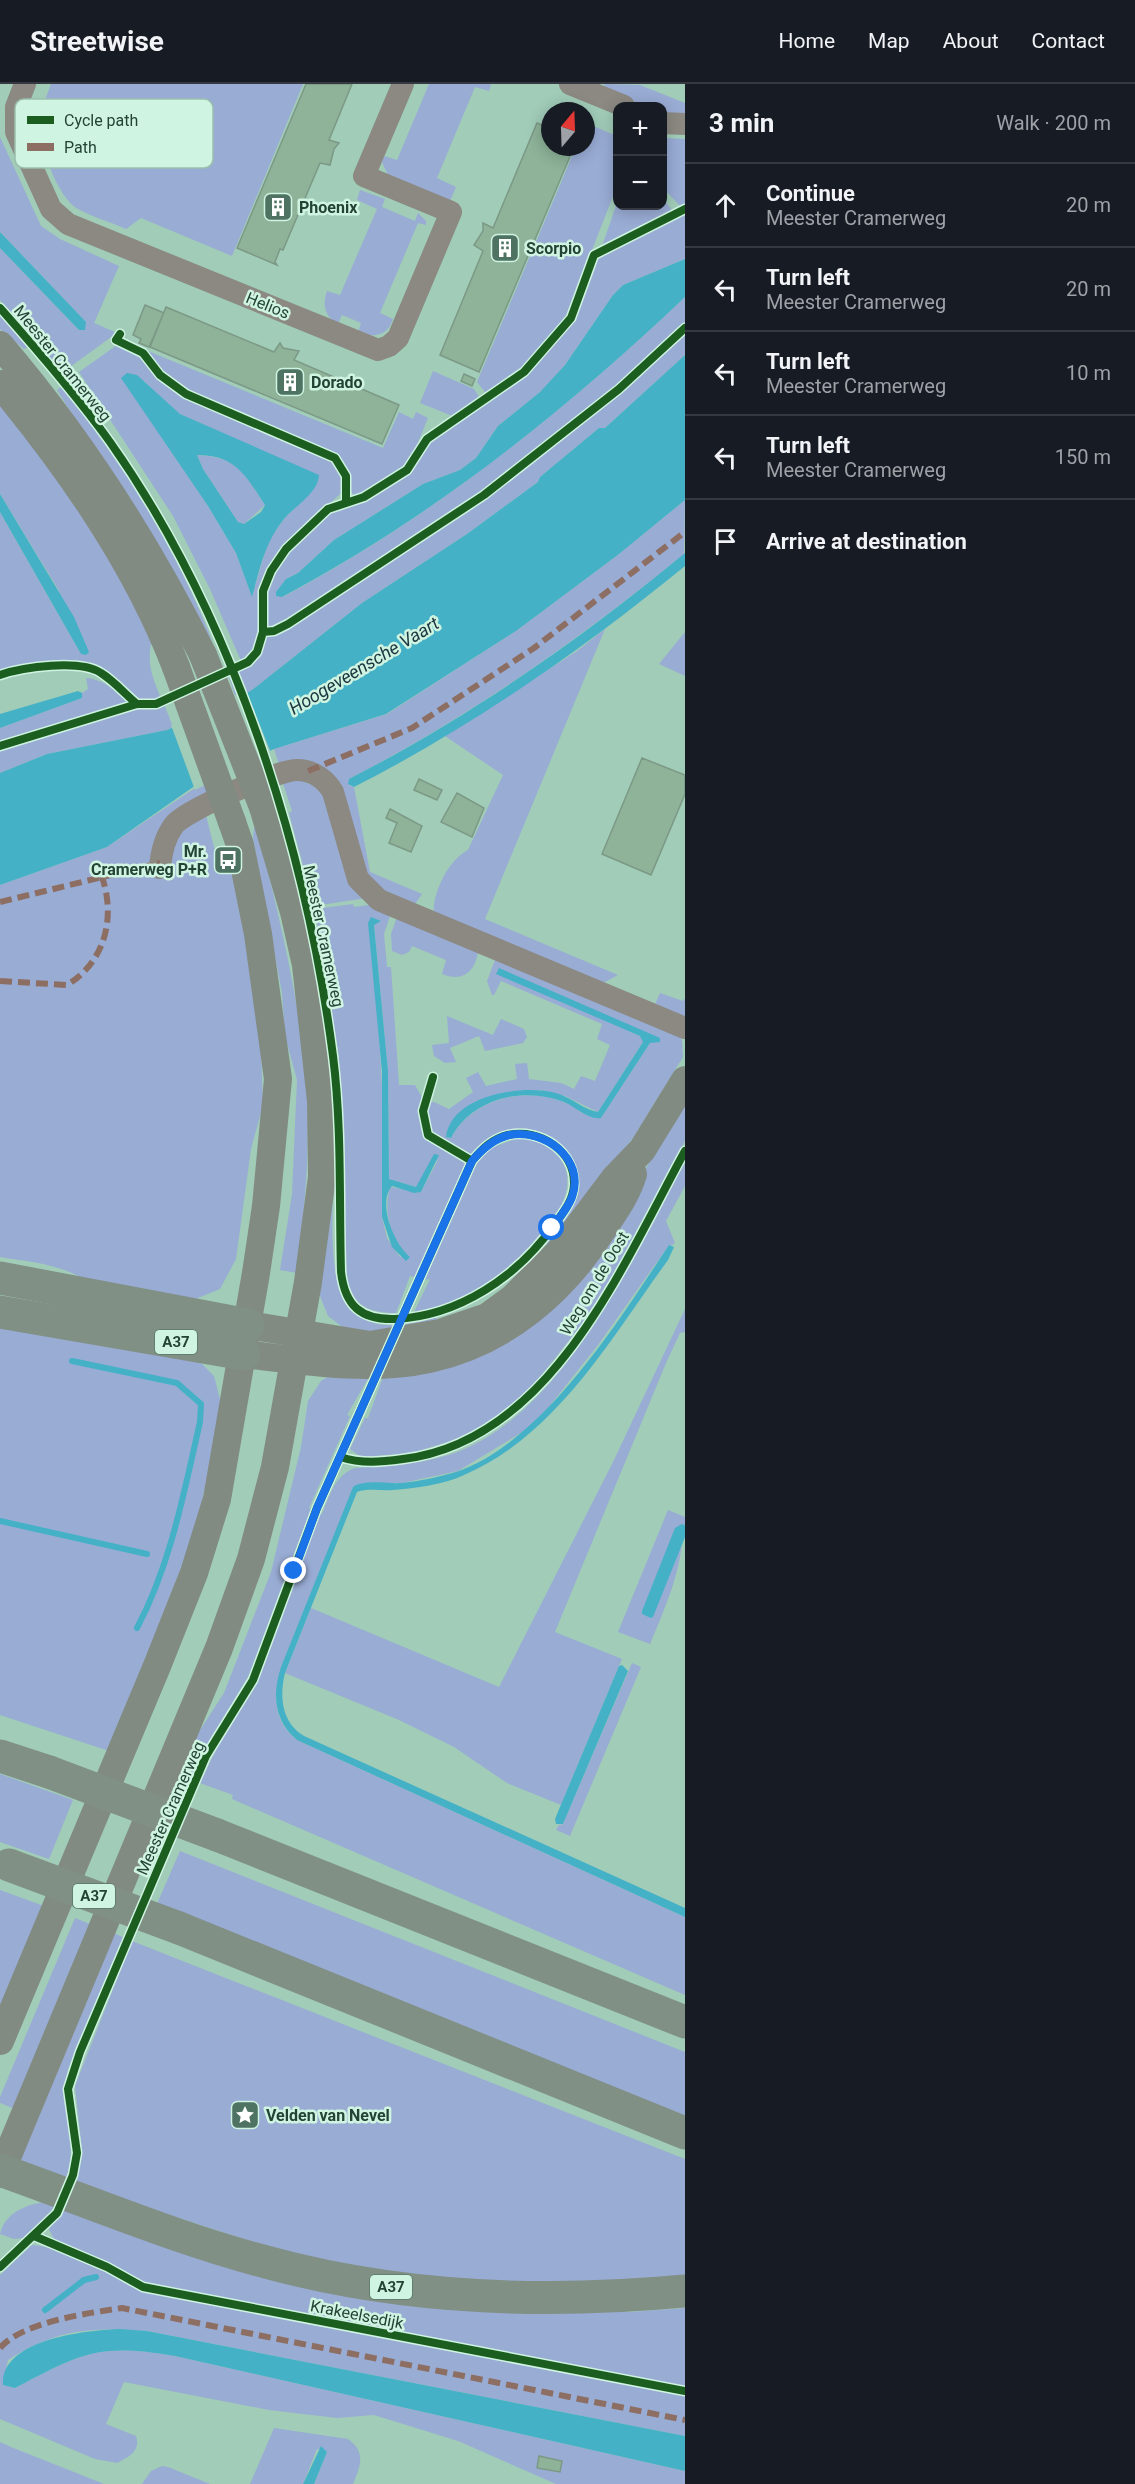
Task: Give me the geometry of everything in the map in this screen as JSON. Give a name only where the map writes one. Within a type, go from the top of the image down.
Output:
[{"type":"highway","name":"A37","points":[[0,1278],[246,1339]]},
{"type":"highway","name":"A37","points":[[0,1312],[246,1339]]},
{"type":"highway","points":[[0,1756],[217,1834],[685,2022]]},
{"type":"highway","name":"A37","points":[[4,1864],[178,1928],[685,2133]]},
{"type":"highway","name":"A37","points":[[0,2172],[213,2247],[328,2277],[388,2286],[525,2297],[590,2298],[685,2291]]},
{"type":"main road","name":"Meester Cramerweg","points":[[0,345],[89,457],[140,537],[203,655],[262,807],[294,912],[306,965],[321,1101],[322,1177],[297,1348],[275,1467],[237,1599],[168,1775],[0,2172]]},
{"type":"main road","points":[[0,384],[51,446],[133,575],[165,638],[240,845],[258,934],[278,1078],[266,1206],[246,1339],[217,1498],[207,1536],[157,1666],[0,2041]]},
{"type":"main road","name":"Weg om de Oost","points":[[246,1339],[378,1365],[429,1359],[476,1345],[514,1324],[551,1294],[584,1260],[627,1192],[642,1150],[685,1080]]},
{"type":"street","name":"Helios","points":[[19,99],[25,84]]},
{"type":"street","name":"Helios","points":[[32,168],[51,209],[68,224],[378,350],[398,338],[451,212],[364,176],[403,84]]},
{"type":"street","points":[[570,84],[614,102]]},
{"type":"street","points":[[667,123],[685,124]]},
{"type":"street","points":[[160,868],[165,843],[174,825],[182,819],[203,806],[284,771],[308,771],[323,780],[333,792],[358,879],[379,900],[685,1028]]},
{"type":"shaded area","points":[[51,84],[303,84],[232,256],[141,218],[126,229],[83,212],[70,203],[63,194],[50,168],[213,168],[213,99],[45,99]]},
{"type":"shaded area","points":[[429,84],[491,84],[489,91],[475,87],[437,178],[456,187],[450,201],[388,175],[382,162],[384,156],[397,160]]},
{"type":"shaded area","points":[[605,84],[640,85],[685,103],[685,114],[667,114],[667,102],[634,102],[603,89]]},
{"type":"shaded area","points":[[595,127],[613,134],[613,196],[567,314],[523,369],[506,384],[488,396],[477,382],[572,156],[595,156]]},
{"type":"shaded area","points":[[0,137],[41,226],[60,239],[119,266],[94,323],[115,332],[114,335],[63,372],[0,300],[0,248],[79,330],[86,322],[0,232]]},
{"type":"shaded area","points":[[667,138],[685,139],[685,206],[682,208],[667,192]]},
{"type":"shaded area","points":[[360,190],[385,199],[382,207],[415,221],[418,213],[426,221],[426,225],[418,223],[380,313],[393,319],[384,332],[375,335],[358,333],[361,323],[342,315],[338,324],[327,314],[325,306],[327,291],[340,295],[377,209],[357,200]]},
{"type":"shaded area","points":[[667,204],[672,210],[670,214],[602,246],[615,210],[667,210]]},
{"type":"shaded area","points":[[685,213],[685,259],[623,285],[613,295],[565,365],[540,392],[498,426],[476,458],[460,470],[423,484],[334,540],[298,573],[286,579],[283,597],[391,533],[494,460],[544,422],[685,297],[685,324],[618,384],[479,494],[283,625],[268,627],[265,594],[270,579],[284,557],[332,510],[364,501],[412,470],[429,442],[523,379],[575,314],[594,262],[600,255]]},
{"type":"shaded area","points":[[0,312],[30,346],[24,349],[0,329]]},
{"type":"shaded area","points":[[685,332],[685,355],[605,428],[599,428],[540,477],[538,482],[467,534],[362,603],[252,690],[236,699],[228,674],[242,668],[258,655],[267,634],[282,632],[492,493],[619,391]]},
{"type":"shaded area","points":[[117,345],[134,352],[164,382],[192,400],[327,457],[338,468],[343,483],[341,493],[288,543],[269,566],[259,589],[258,643],[241,661],[210,589],[173,516],[79,372]],"holes":[[[122,378],[145,382],[180,414],[231,437],[313,489],[285,518],[269,539],[252,596],[236,553],[208,506]]]},
{"type":"shaded area","points":[[148,351],[383,448],[399,412],[413,419],[416,412],[428,418],[412,457],[400,469],[355,497],[350,488],[344,465],[335,453],[208,400],[163,372],[148,357]]},
{"type":"shaded area","points":[[433,371],[474,389],[481,400],[455,417],[420,403]]},
{"type":"shaded area","points":[[63,386],[108,447],[148,510],[183,575],[213,643],[57,390]]},
{"type":"shaded area","points":[[0,393],[47,454],[153,634],[150,660],[161,699],[150,702],[141,701],[134,698],[98,668],[76,663],[22,667],[0,673],[0,512],[81,654],[58,589],[0,494]]},
{"type":"shaded area","points":[[197,455],[223,459],[239,469],[265,505],[244,524],[238,522],[203,469]]},
{"type":"shaded area","points":[[685,500],[684,554],[605,616],[522,675],[437,730],[349,779],[350,786],[354,787],[370,872],[422,894],[412,908],[371,888],[340,795],[280,767],[274,749],[387,714],[516,631],[619,554]]},
{"type":"shaded area","points":[[605,629],[485,919],[618,975],[603,983],[434,917],[434,908],[442,879],[454,862],[468,850],[503,775],[445,736],[577,651]]},
{"type":"shaded area","points":[[685,632],[685,676],[659,664]]},
{"type":"shaded area","points":[[86,678],[109,686],[128,703],[0,743],[0,728],[82,698],[82,693],[88,689]]},
{"type":"shaded area","points":[[164,704],[173,727],[167,730],[47,754],[0,773],[0,750],[137,707]]},
{"type":"shaded area","points":[[288,775],[324,790],[367,898],[314,906],[289,813],[292,811],[281,777]]},
{"type":"shaded area","points":[[210,778],[216,794],[171,842],[205,811],[218,863],[233,861],[260,1024],[263,1105],[251,1149],[236,1259],[220,1289],[193,1300],[88,1282],[57,1267],[0,1257],[0,885],[107,847]]},
{"type":"shaded area","points":[[257,826],[295,994],[304,1062],[308,1118],[307,1163],[297,1273],[280,1270],[292,1194],[297,1080],[285,1036],[282,993],[253,838],[254,827]]},
{"type":"shaded area","points":[[353,904],[354,907],[377,904],[390,916],[384,934],[387,967],[391,967],[399,1085],[415,1085],[423,1099],[420,1109],[425,1137],[462,1159],[465,1165],[415,1277],[410,1276],[396,1313],[377,1311],[362,1305],[352,1294],[349,1285],[339,1058],[315,909]],"holes":[[[372,917],[376,924],[374,924],[388,1071],[389,1179],[416,1187],[439,1158],[421,1192],[390,1187],[387,1205],[392,1232],[407,1255],[400,1257],[387,1238],[382,1217],[384,1120]]]},
{"type":"shaded area","points":[[397,917],[478,951],[471,970],[461,976],[449,976],[442,974],[446,960],[412,946],[409,952],[402,955],[392,951],[391,934]]},
{"type":"shaded area","points":[[495,960],[677,1034],[682,1040],[683,1057],[635,1135],[551,1247],[546,1243],[570,1209],[579,1187],[576,1168],[567,1152],[544,1134],[519,1129],[493,1136],[471,1154],[466,1154],[430,1132],[426,1110],[428,1102],[434,1102],[449,1109],[473,1092],[466,1078],[478,1072],[486,1086],[517,1079],[515,1064],[527,1063],[529,1079],[561,1083],[574,1089],[581,1076],[595,1081],[610,1045],[597,1039],[602,1024],[501,981],[492,995],[487,981]],"holes":[[[496,971],[654,1041],[650,1043],[601,1118],[591,1117],[564,1102],[548,1097],[516,1096],[485,1105],[460,1125],[451,1138],[446,1137],[454,1120],[477,1101],[540,1090],[565,1096],[598,1112],[643,1042],[640,1036]]]},
{"type":"shaded area","points":[[660,993],[683,1001],[685,998],[685,1022],[653,1009]]},
{"type":"shaded area","points":[[447,1016],[493,1035],[501,1019],[524,1029],[527,1037],[523,1043],[485,1051],[479,1036],[450,1048],[456,1062],[445,1063],[434,1056],[432,1045],[449,1043]]},
{"type":"shaded area","points":[[685,1101],[685,1141],[611,1278],[583,1323],[536,1382],[499,1417],[470,1435],[412,1453],[361,1457],[350,1449],[365,1418],[368,1418],[383,1377],[369,1377],[347,1415],[350,1416],[309,1508],[311,1509],[249,1675],[205,1748],[190,1780],[178,1775],[193,1741],[224,1693],[271,1572],[301,1447],[308,1401],[321,1381],[334,1373],[385,1371],[608,1234]]},
{"type":"shaded area","points":[[518,1138],[541,1142],[558,1156],[567,1172],[566,1191],[559,1210],[532,1246],[485,1285],[441,1306],[413,1314],[430,1279],[423,1280],[476,1164],[491,1148]]},
{"type":"shaded area","points":[[685,1161],[685,1186],[666,1221],[675,1243],[667,1248],[598,1345],[548,1408],[524,1431],[458,1471],[402,1483],[363,1484],[353,1487],[276,1695],[281,1720],[297,1740],[685,1917],[685,1995],[232,1799],[233,1795],[200,1783],[222,1737],[251,1694],[320,1513],[322,1514],[338,1481],[348,1471],[355,1468],[414,1463],[443,1457],[471,1446],[507,1424],[539,1394],[569,1359],[596,1320],[644,1238]]},
{"type":"shaded area","points":[[333,1169],[334,1261],[339,1287],[350,1308],[369,1321],[397,1325],[436,1317],[438,1323],[375,1333],[344,1328],[328,1316],[318,1291]]},
{"type":"shaded area","points":[[685,1309],[685,1332],[680,1333],[666,1363],[555,1632],[622,1659],[561,1805],[507,1783],[454,1747],[399,1720],[285,1673],[311,1608],[499,1687],[614,1460]]},
{"type":"shaded area","points":[[0,1327],[189,1357],[202,1364],[214,1376],[222,1407],[193,1538],[109,1751],[0,1715]]},
{"type":"shaded area","points":[[668,1510],[685,1517],[685,1525],[682,1524],[680,1555],[673,1586],[650,1644],[618,1632]]},
{"type":"shaded area","points":[[632,1663],[641,1667],[570,1836],[556,1830],[559,1825],[563,1824]]},
{"type":"shaded area","points":[[0,1774],[73,1800],[49,1859],[0,1842]]},
{"type":"shaded area","points":[[180,1851],[685,2052],[685,2116],[156,1906]]},
{"type":"shaded area","points":[[0,1890],[44,1906],[0,2013]]},
{"type":"shaded area","points":[[75,1918],[92,1925],[15,2109],[0,2103],[0,2097]]},
{"type":"shaded area","points":[[113,1933],[123,1937],[68,2069],[65,2098],[71,2151],[66,2179],[23,2165],[20,2158]]},
{"type":"shaded area","points":[[132,1941],[685,2159],[685,2282],[587,2289],[333,2268],[74,2184],[82,2151],[75,2086]]},
{"type":"shaded area","points":[[44,2202],[56,2204],[44,2221],[24,2238],[14,2239],[0,2234],[11,2215],[30,2205]]},
{"type":"shaded area","points":[[65,2208],[140,2238],[630,2312],[685,2308],[685,2388],[141,2283],[111,2265],[56,2243],[49,2229]]},
{"type":"shaded area","points":[[32,2245],[75,2256],[142,2290],[685,2396],[685,2436],[147,2331],[91,2330],[74,2332],[42,2342],[8,2360],[3,2385],[15,2388],[57,2366],[91,2354],[108,2351],[149,2352],[685,2471],[685,2484],[556,2484],[458,2441],[374,2415],[337,2418],[269,2410],[124,2382],[106,2424],[136,2436],[137,2446],[130,2456],[117,2463],[95,2459],[0,2419],[0,2275]]},
{"type":"shaded area","points":[[274,2428],[348,2439],[360,2454],[360,2465],[353,2484],[314,2484],[327,2452],[317,2449],[303,2484],[250,2484]]},
{"type":"shaded area","points":[[0,2442],[11,2447],[104,2484],[0,2484]]},
{"type":"shaded area","points":[[162,2466],[210,2484],[142,2484],[151,2471]]},
{"type":"water","points":[[0,232],[86,322],[85,330],[79,330],[0,248]]},
{"type":"water","points":[[685,259],[685,297],[544,422],[443,498],[391,533],[282,597],[276,596],[276,592],[286,579],[298,573],[334,540],[423,484],[460,470],[476,458],[498,426],[540,392],[565,365],[613,295],[623,285]]},
{"type":"water","name":"Hoogeveensche Vaart","points":[[685,355],[685,500],[619,554],[516,631],[386,714],[274,749],[196,785],[107,847],[0,885],[0,773],[47,754],[167,730],[252,690],[362,603],[467,534],[538,482],[540,477],[599,428],[605,428]]},
{"type":"water","points":[[127,373],[137,375],[180,414],[319,475],[315,488],[284,519],[272,537],[252,597],[236,553],[208,506],[121,378]],"holes":[[[197,455],[210,456],[231,463],[239,469],[265,505],[261,512],[244,524],[238,522],[203,469]]]},
{"type":"water","points":[[0,494],[74,617],[89,652],[86,655],[81,654],[0,512]]},
{"type":"water","points":[[685,553],[685,566],[566,657],[441,739],[354,787],[348,784],[349,779],[438,730],[523,675],[606,616]]},
{"type":"water","points":[[78,691],[82,693],[82,698],[0,728],[0,714]]},
{"type":"water","points":[[371,917],[381,921],[374,925],[388,1071],[389,1179],[416,1187],[434,1154],[439,1155],[421,1192],[414,1193],[392,1186],[388,1193],[386,1202],[389,1223],[398,1243],[410,1257],[406,1261],[392,1247],[382,1217],[382,1072],[368,923]]},
{"type":"water","points":[[499,968],[660,1038],[660,1042],[650,1043],[601,1118],[591,1117],[564,1102],[549,1097],[516,1096],[485,1105],[460,1124],[451,1138],[446,1137],[451,1123],[461,1111],[474,1102],[508,1092],[526,1090],[556,1093],[598,1112],[643,1042],[640,1036],[496,974]]},
{"type":"water","points":[[669,1245],[674,1247],[668,1260],[603,1352],[580,1382],[527,1436],[497,1457],[464,1475],[438,1484],[357,1492],[285,1673],[282,1691],[287,1717],[297,1731],[304,1736],[685,1908],[685,1917],[297,1740],[289,1733],[279,1716],[276,1697],[281,1667],[353,1487],[370,1482],[409,1482],[456,1472],[488,1457],[519,1434],[549,1407],[577,1375],[603,1342]]},
{"type":"water","points":[[682,1524],[685,1525],[685,1537],[651,1618],[642,1614],[642,1611],[675,1528]]},
{"type":"water","points":[[622,1665],[628,1671],[563,1824],[556,1824],[555,1819],[619,1666]]},
{"type":"water","points":[[120,2329],[147,2331],[685,2436],[685,2471],[149,2352],[108,2351],[91,2354],[57,2366],[15,2388],[3,2385],[6,2369],[16,2357],[31,2347],[69,2335]]},
{"type":"water","points":[[321,2446],[327,2452],[314,2484],[303,2484]]},
{"type":"pier","points":[[246,690],[271,753],[195,790],[171,725]]},
{"type":"building","name":"Phoenix","points":[[306,84],[352,84],[329,140],[339,143],[334,149],[330,165],[320,163],[283,250],[280,249],[275,262],[277,265],[237,248]]},
{"type":"building","name":"Scorpio","points":[[537,123],[541,125],[541,156],[570,156],[479,372],[440,355],[483,251],[474,245],[483,231],[483,223],[493,228]]},
{"type":"building","points":[[145,305],[164,313],[149,347],[139,343],[141,339],[133,335]]},
{"type":"building","name":"Dorado","points":[[166,307],[274,352],[280,343],[283,348],[299,351],[294,360],[399,405],[382,444],[150,347]]},
{"type":"building","points":[[464,374],[475,379],[472,386],[461,381]]},
{"type":"building","points":[[642,758],[685,775],[685,794],[651,875],[602,854]]},
{"type":"building","points":[[419,779],[442,790],[437,800],[414,790]]},
{"type":"building","points":[[457,793],[484,808],[472,837],[441,822]]},
{"type":"building","points":[[390,809],[422,826],[411,852],[389,843],[397,823],[386,818]]},
{"type":"building","points":[[539,2456],[562,2461],[560,2472],[537,2468]]},
{"type":"waterway","points":[[72,1361],[177,1383],[201,1404],[200,1422],[168,1553],[149,1604],[137,1628]]},
{"type":"waterway","points":[[0,1521],[147,1554]]},
{"type":"waterway","points":[[45,2310],[84,2280],[96,2277]]},
{"type":"marked path","points":[[308,771],[412,728],[534,648],[685,532]]},
{"type":"marked path","points":[[0,902],[160,863]]},
{"type":"marked path","points":[[0,981],[67,985],[80,975],[98,952],[104,938],[108,908],[102,877]]},
{"type":"marked path","points":[[0,2348],[10,2339],[40,2325],[122,2308],[685,2420]]},
{"type":"cycle path","points":[[263,632],[263,591],[271,571],[286,549],[328,509],[364,497],[407,470],[427,439],[524,372],[571,318],[594,255],[685,209]]},
{"type":"cycle path","points":[[0,308],[57,374],[110,442],[154,510],[193,582],[258,736],[283,816],[304,896],[321,977],[333,1056],[338,1110],[341,1272],[346,1294],[351,1302],[364,1314],[383,1319],[395,1319],[419,1316],[464,1302],[504,1277],[539,1244],[567,1206],[574,1185],[573,1173],[562,1152],[543,1139],[532,1135],[508,1135],[497,1139],[472,1161],[317,1508],[253,1680],[206,1756],[80,2052],[68,2089],[77,2153],[73,2175],[57,2213],[0,2267]]},
{"type":"cycle path","points":[[0,746],[137,704],[156,704],[248,662],[257,652],[263,632],[274,631],[288,624],[484,495],[619,389],[685,328]]},
{"type":"cycle path","points":[[120,334],[116,340],[143,353],[160,375],[186,394],[335,458],[346,476],[346,502]]},
{"type":"cycle path","points":[[0,675],[23,669],[80,666],[101,673],[137,704]]},
{"type":"cycle path","points":[[433,1077],[423,1111],[428,1135],[472,1161]]},
{"type":"cycle path","points":[[340,1457],[356,1461],[387,1461],[455,1445],[501,1419],[541,1384],[576,1341],[607,1294],[685,1151]]},
{"type":"cycle path","name":"Krakeelsedijk","points":[[34,2236],[107,2267],[143,2287],[685,2391]]},
{"type":"place","name":"Phoenix","points":[[278,207]]},
{"type":"place","name":"Scorpio","points":[[505,248]]},
{"type":"place","name":"Dorado","points":[[290,382]]},
{"type":"place","name":"Mr. Cramerweg P+R","points":[[228,860]]},
{"type":"place","name":"Velden van Nevel","points":[[245,2115]]},
{"type":"route","points":[[294,1571],[317,1508],[472,1161],[479,1152],[497,1140],[518,1134],[541,1137],[553,1143],[561,1151],[572,1169],[574,1186],[569,1204],[552,1228]]}]
